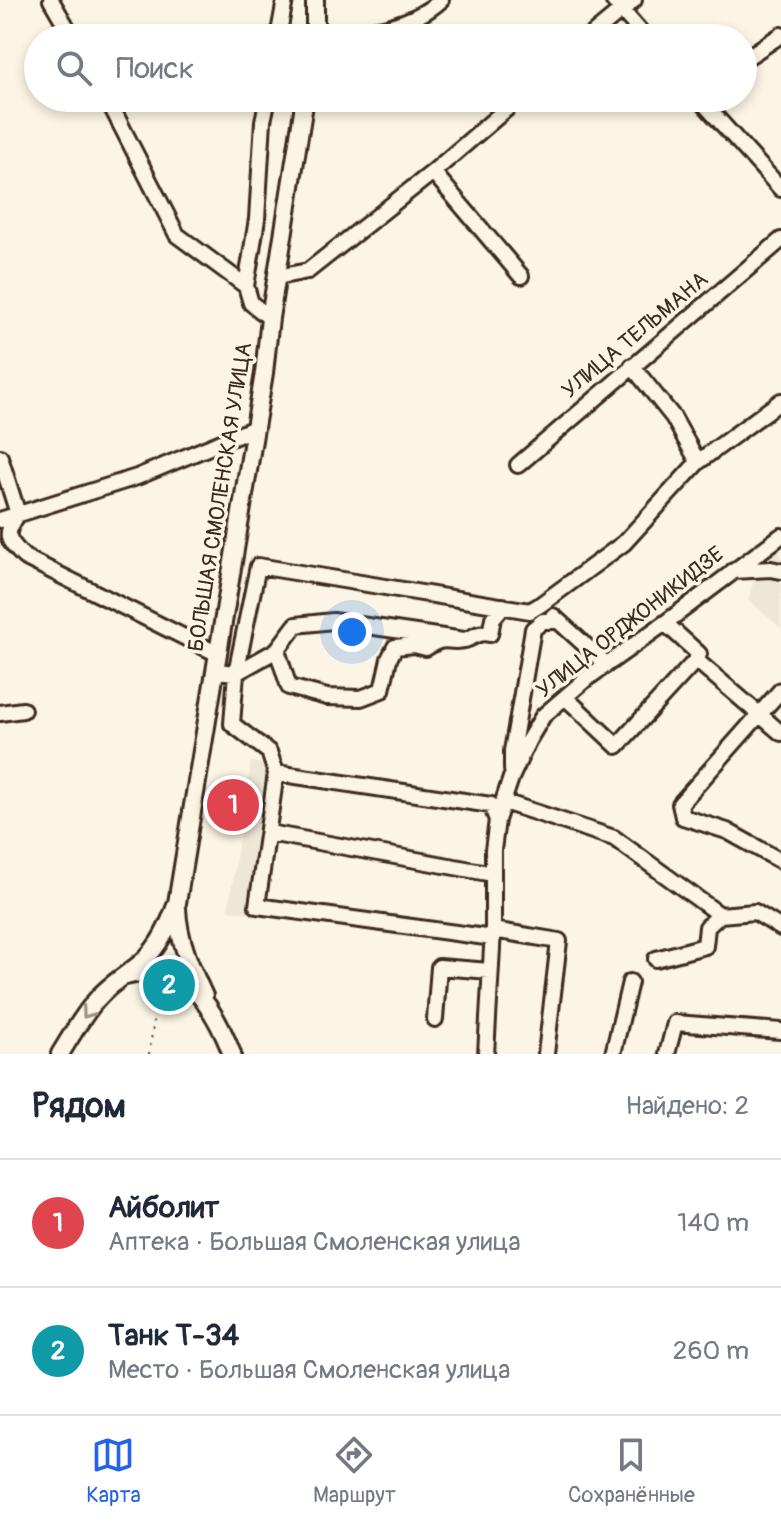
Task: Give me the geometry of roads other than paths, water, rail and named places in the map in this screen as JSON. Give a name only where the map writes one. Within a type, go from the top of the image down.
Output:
[{"type":"main road","points":[[315,0],[315,24]]},
{"type":"main road","name":"БОЛЬШАЯ СМОЛЕНСКАЯ УЛИЦА","points":[[60,1054],[94,1003],[154,950],[177,903],[255,428],[303,112]]},
{"type":"main road","name":"БОЛЬШАЯ СМОЛЕНСКАЯ УЛИЦА","points":[[177,903],[185,952],[232,1054]]},
{"type":"main road","points":[[121,978],[161,972],[178,978],[208,1005]]},
{"type":"street","points":[[51,0],[65,24]]},
{"type":"street","points":[[281,24],[285,0]]},
{"type":"street","points":[[399,24],[441,0]]},
{"type":"street","points":[[602,24],[623,3],[637,24]]},
{"type":"street","points":[[757,51],[781,35]]},
{"type":"street","points":[[114,112],[177,235],[246,286]]},
{"type":"street","points":[[265,112],[257,219],[246,286],[251,303],[270,318]]},
{"type":"street","points":[[277,277],[308,271],[503,112]]},
{"type":"street","points":[[712,112],[781,189]]},
{"type":"street","points":[[433,172],[521,276]]},
{"type":"street","name":"УЛИЦА ТЕЛЬМАНА","points":[[518,465],[781,240]]},
{"type":"street","points":[[632,366],[673,417],[698,462]]},
{"type":"street","points":[[546,1054],[559,941],[257,906],[276,773],[269,752],[232,724],[236,673],[258,566],[530,611],[624,543],[698,462],[781,401]]},
{"type":"street","points":[[0,520],[137,477],[255,428]]},
{"type":"street","points":[[0,457],[18,514]]},
{"type":"street","points":[[18,514],[9,527],[5,541],[24,557],[236,673]]},
{"type":"street","name":"УЛИЦА ОРДЖОНИКИДЗЕ","points":[[486,1054],[493,934],[493,850],[497,820],[528,741],[543,716],[586,679],[781,536]]},
{"type":"street","points":[[732,571],[781,571]]},
{"type":"street","points":[[540,605],[606,664]]},
{"type":"street","points":[[277,650],[289,687],[327,697],[361,698],[382,690],[395,647],[414,645],[426,648],[439,639],[464,640],[481,632],[490,634],[493,618],[503,606]]},
{"type":"street","points":[[236,673],[277,650],[296,625],[333,621],[464,640]]},
{"type":"street","points":[[511,778],[512,751],[533,629],[543,621],[558,621]]},
{"type":"street","points":[[566,698],[617,746],[699,654],[665,623]]},
{"type":"street","points":[[696,660],[781,733]]},
{"type":"street","points":[[781,690],[680,804],[683,817],[727,831],[781,861]]},
{"type":"street","points":[[0,713],[23,710]]},
{"type":"street","points":[[276,773],[491,805],[497,820]]},
{"type":"street","points":[[504,802],[614,838],[720,915]]},
{"type":"street","points":[[269,833],[493,874]]},
{"type":"street","points":[[656,959],[705,946],[707,927],[720,915],[755,912],[781,928]]},
{"type":"street","points":[[435,1019],[439,967],[490,971]]},
{"type":"street","points":[[613,1054],[630,982]]},
{"type":"street","points":[[667,1054],[675,1023],[781,1031]]},
{"type":"place","name":"Айболит","points":[[233,805]]},
{"type":"place","name":"Танк Т-34","points":[[169,985]]}]
